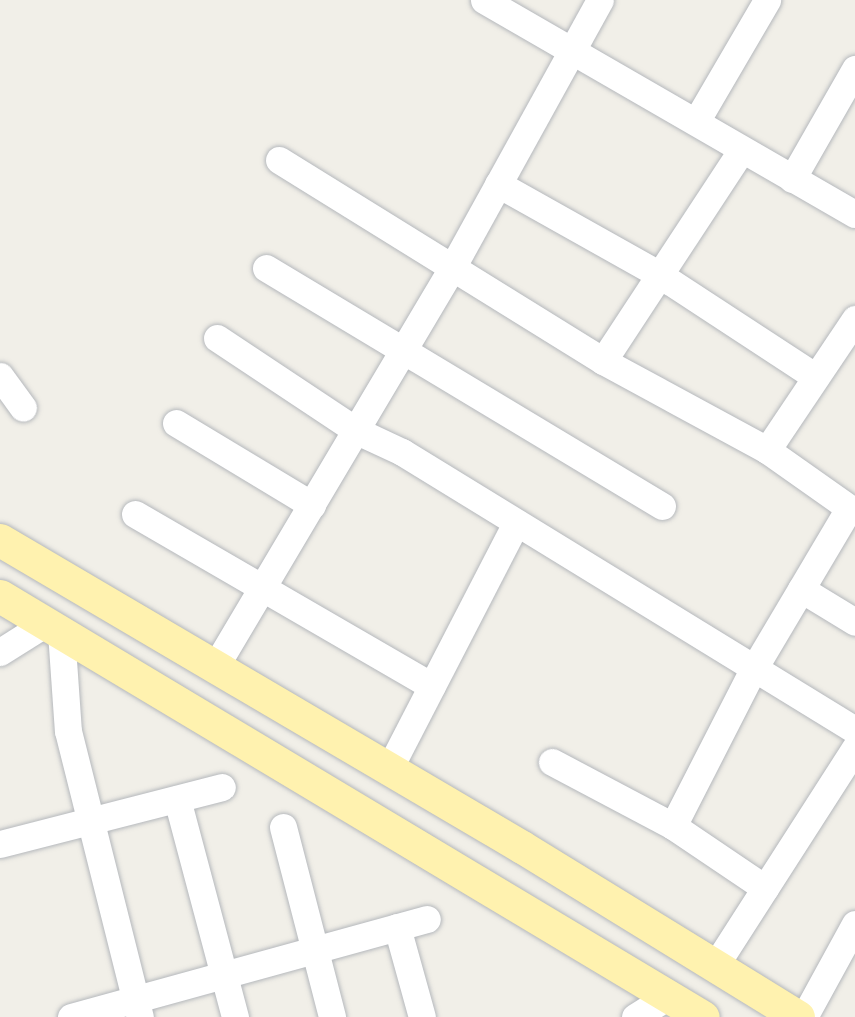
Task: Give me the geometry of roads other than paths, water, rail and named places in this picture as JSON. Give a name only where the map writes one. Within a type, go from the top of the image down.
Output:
[{"type":"main road","points":[[0,540],[389,769],[798,1017]]},
{"type":"main road","points":[[0,596],[703,1017]]},
{"type":"street","points":[[484,0],[697,120],[741,151],[855,214]]},
{"type":"street","points":[[215,667],[452,268],[600,0]]},
{"type":"street","points":[[697,120],[767,0]]},
{"type":"street","points":[[792,179],[855,69]]},
{"type":"street","points":[[603,361],[741,151]]},
{"type":"street","points":[[279,160],[603,361],[767,450],[852,510],[753,670],[673,826]]},
{"type":"street","points":[[498,184],[660,275],[816,377]]},
{"type":"street","points":[[266,268],[662,506]]},
{"type":"street","points":[[767,450],[855,319]]},
{"type":"street","points":[[217,338],[357,431],[402,452],[753,670],[855,730]]},
{"type":"street","points":[[0,376],[23,408]]},
{"type":"street","points":[[176,423],[312,505]]},
{"type":"street","points":[[135,514],[432,686]]},
{"type":"street","points":[[389,769],[516,523]]},
{"type":"street","points":[[801,590],[855,622]]},
{"type":"street","points":[[0,652],[54,628],[69,731],[138,1009]]},
{"type":"street","points":[[715,966],[855,748]]},
{"type":"street","points":[[552,762],[673,826],[765,888]]},
{"type":"street","points":[[0,844],[222,787]]},
{"type":"street","points":[[177,798],[235,1017]]},
{"type":"street","points":[[283,828],[312,950],[332,1017]]},
{"type":"street","points":[[71,1017],[138,1009],[222,974],[428,919]]},
{"type":"street","points":[[804,1017],[855,924]]},
{"type":"street","points":[[398,927],[422,1017]]},
{"type":"street","points":[[635,1017],[669,996]]}]
